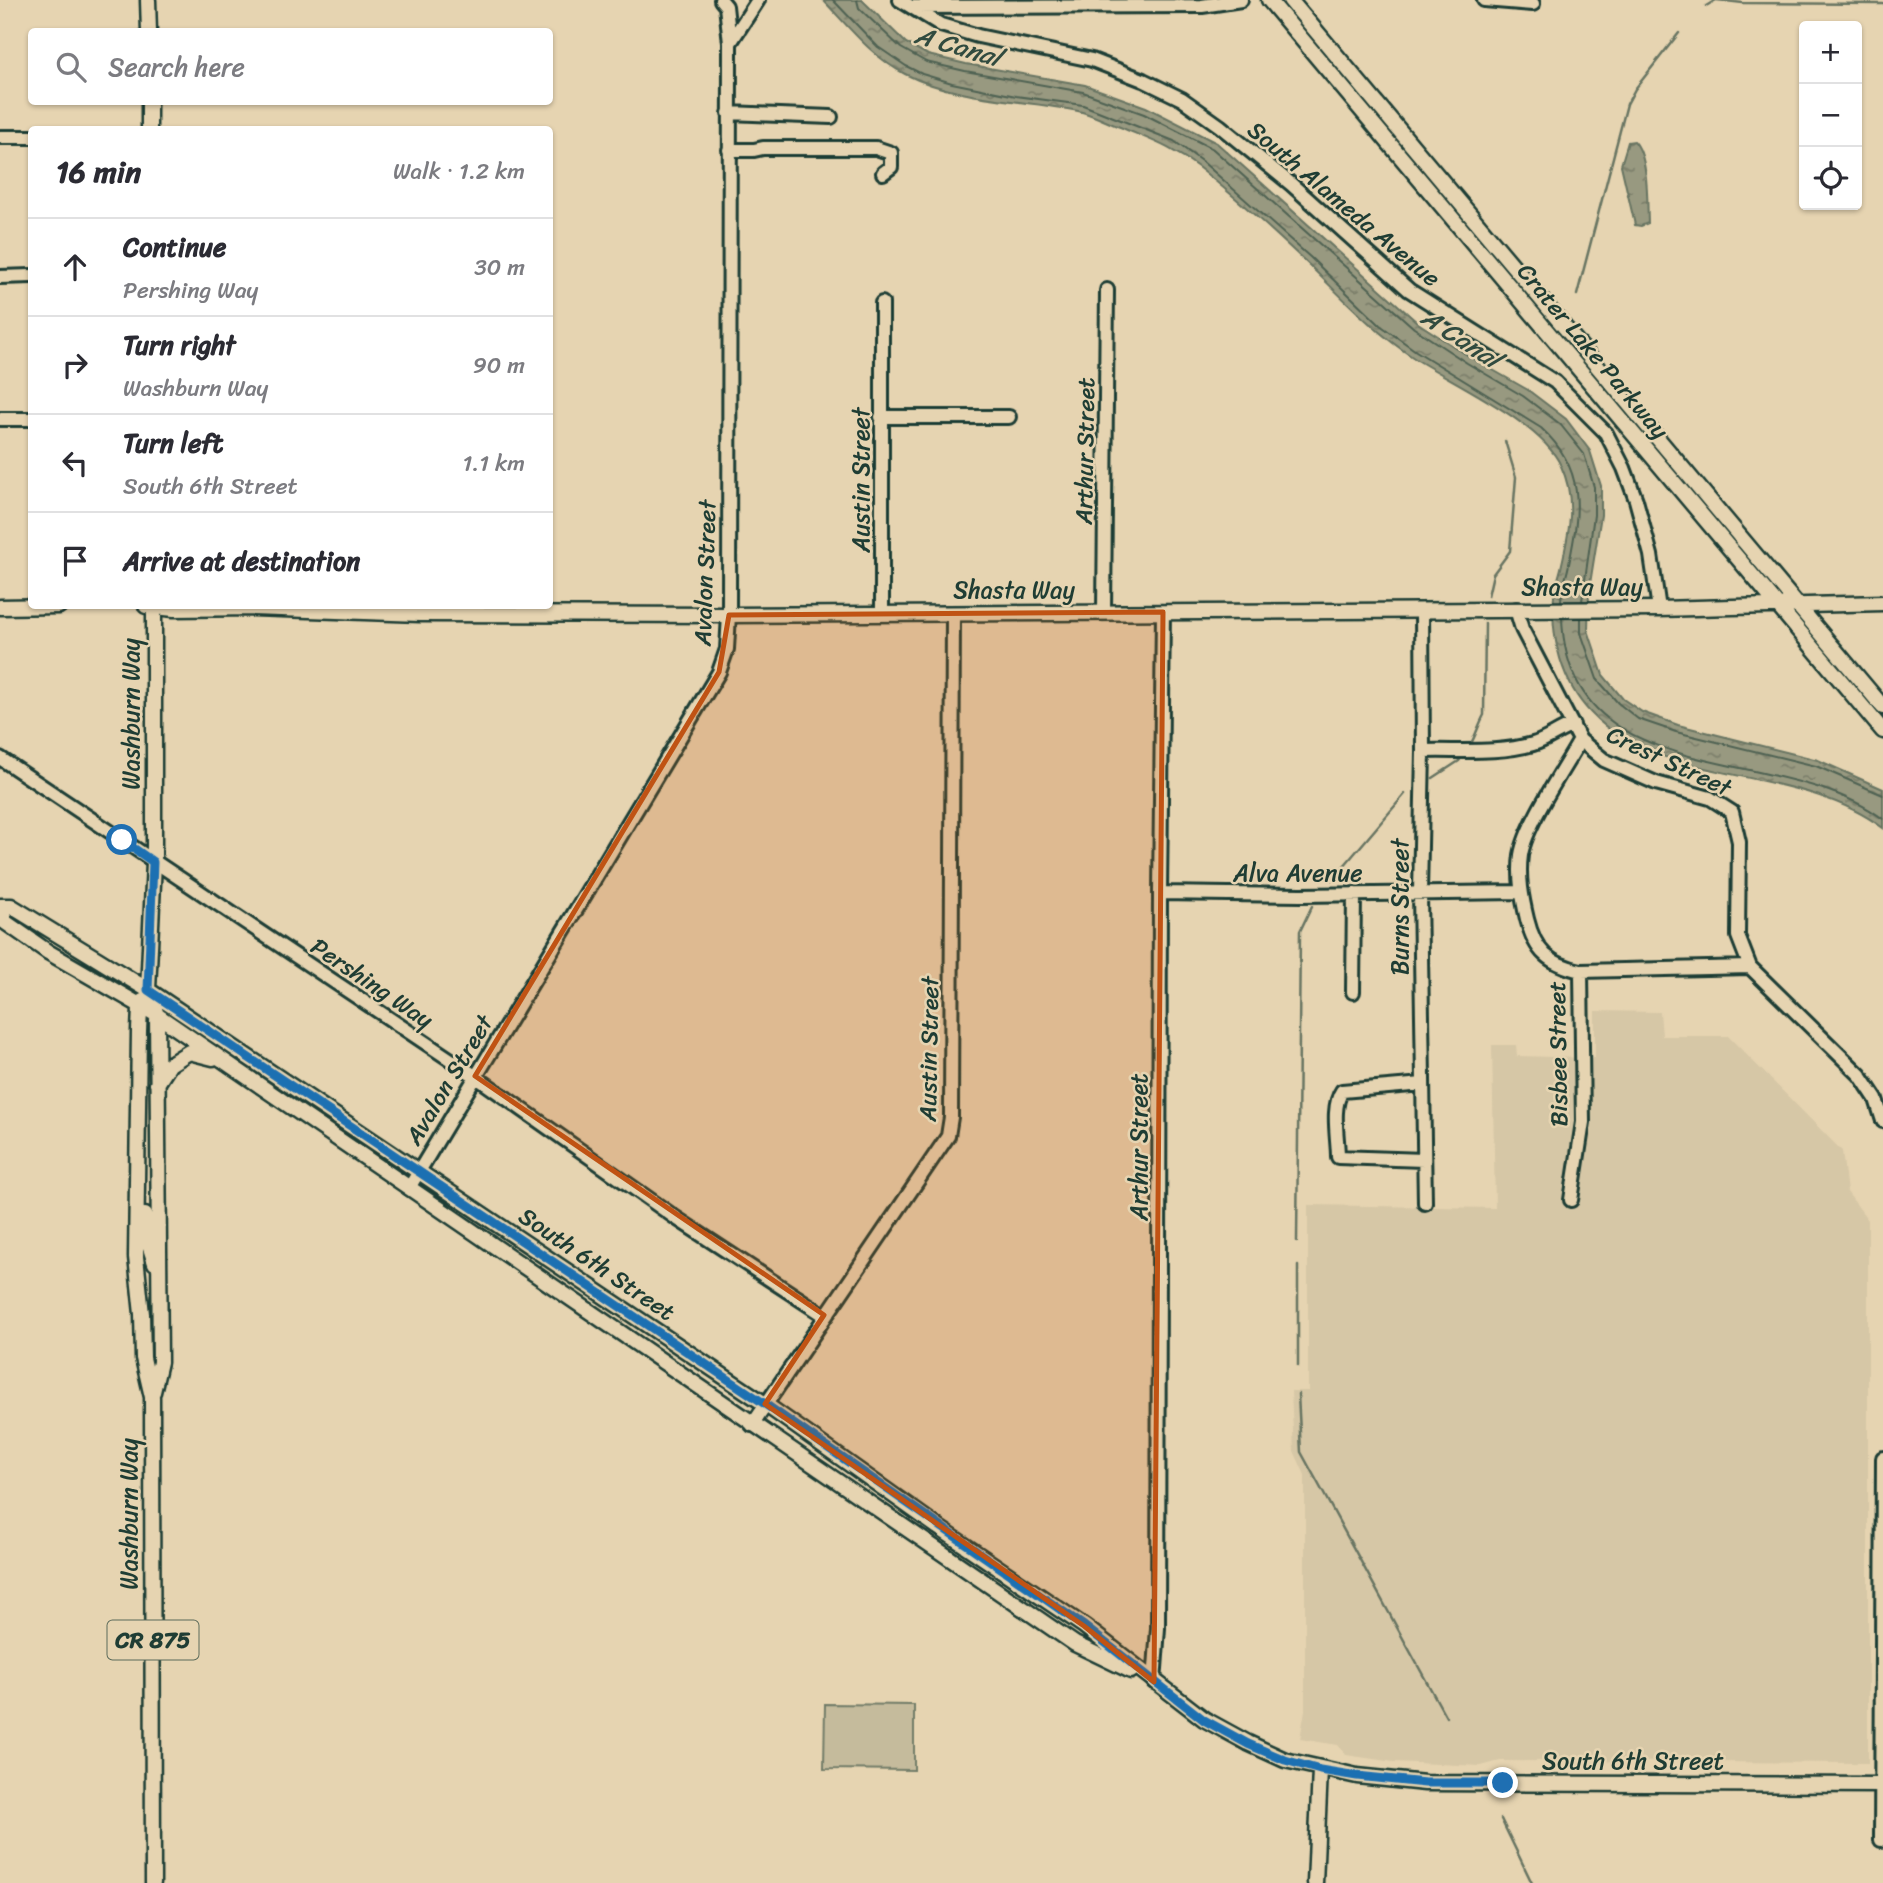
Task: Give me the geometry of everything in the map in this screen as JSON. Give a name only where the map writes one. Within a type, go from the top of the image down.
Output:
[{"type":"main road","points":[[148,0],[149,28]]},
{"type":"main road","name":"Crater Lake Parkway","points":[[1269,0],[1883,731]]},
{"type":"main road","name":"Crater Lake Parkway","points":[[1290,0],[1883,707]]},
{"type":"main road","points":[[149,105],[149,126]]},
{"type":"main road","name":"Shasta Way","points":[[252,609],[420,614],[729,615],[1659,609],[1883,603]]},
{"type":"main road","points":[[0,607],[28,607]]},
{"type":"main road","name":"Washburn Way","points":[[151,609],[153,862],[148,990],[157,1015],[160,1228],[160,1362],[152,1396]]},
{"type":"main road","name":"South 6th Street","points":[[1154,1682],[1075,1644],[157,1015],[48,952],[5,922],[1,906],[11,906],[148,990],[419,1171],[765,1404],[1084,1626],[1204,1720],[1248,1744],[1285,1760],[1320,1770],[1425,1783],[1882,1785]]},
{"type":"main road","name":"Washburn Way","points":[[148,990],[140,1007],[136,1179],[143,1358],[152,1396],[153,1883]]},
{"type":"main road","points":[[156,1085],[170,1064],[189,1052],[224,1061]]},
{"type":"main road","points":[[137,1130],[149,1158],[151,1220],[154,1227],[160,1228]]},
{"type":"main road","points":[[136,1179],[144,1179],[145,1232],[160,1277]]},
{"type":"main road","points":[[139,1286],[149,1287],[160,1345]]},
{"type":"main road","points":[[1315,1883],[1320,1770]]},
{"type":"street","name":"Avalon Street","points":[[409,1188],[719,672],[727,649],[730,43],[726,6],[721,0]]},
{"type":"street","points":[[730,43],[758,0]]},
{"type":"street","points":[[905,4],[1202,6],[1241,0]]},
{"type":"street","points":[[1484,0],[1533,4]]},
{"type":"street","name":"South Alameda Avenue","points":[[905,4],[942,24],[978,36],[1091,60],[1143,79],[1182,99],[1220,126],[1290,184],[1409,290],[1555,382],[1606,433],[1624,468],[1651,555],[1659,609]]},
{"type":"street","points":[[729,113],[831,117]]},
{"type":"street","points":[[0,137],[28,136]]},
{"type":"street","points":[[729,150],[876,148],[891,153],[891,167],[883,173]]},
{"type":"street","points":[[0,277],[28,276]]},
{"type":"street","name":"Arthur Street","points":[[1104,612],[1107,290]]},
{"type":"street","name":"Austin Street","points":[[881,613],[882,303]]},
{"type":"street","points":[[881,417],[1009,416]]},
{"type":"street","points":[[0,419],[28,419]]},
{"type":"street","name":"Burns Street","points":[[1422,610],[1420,893],[1425,1203]]},
{"type":"street","name":"Crest Street","points":[[1516,610],[1522,629],[1580,740],[1604,760],[1656,783],[1710,798],[1732,812],[1739,842],[1738,936],[1750,967],[1860,1074],[1876,1098],[1883,1121]]},
{"type":"street","name":"Arthur Street","points":[[1154,1682],[1158,1629],[1163,612]]},
{"type":"street","name":"Austin Street","points":[[752,1425],[824,1315],[948,1136],[951,1117],[953,613]]},
{"type":"street","name":"Crest Street","points":[[1423,751],[1514,748],[1537,743],[1573,725]]},
{"type":"street","name":"Bisbee Street","points":[[1571,1200],[1583,1122],[1581,971],[1563,967],[1546,958],[1530,930],[1520,892],[1522,853],[1536,816],[1580,740]]},
{"type":"street","name":"Pershing Way","points":[[0,758],[475,1076],[676,1218],[824,1315]]},
{"type":"street","name":"Alva Avenue","points":[[1160,893],[1520,892]]},
{"type":"street","points":[[1353,992],[1354,894]]},
{"type":"street","points":[[1581,971],[1750,967]]},
{"type":"street","points":[[1423,1084],[1342,1091],[1338,1095],[1336,1107],[1338,1157],[1424,1160]]},
{"type":"street","points":[[1881,1840],[1883,1458]]},
{"type":"highlighted area","points":[[1163,612],[1154,1682],[1084,1626],[765,1404],[824,1315],[475,1076],[719,672],[729,615]]},
{"type":"shaded area","points":[[1595,1011],[1660,1012],[1662,1036],[1728,1036],[1842,1151],[1847,1192],[1868,1220],[1868,1763],[1500,1761],[1481,1766],[1394,1762],[1346,1755],[1338,1745],[1300,1739],[1305,1710],[1305,1475],[1294,1451],[1291,1391],[1308,1391],[1308,1205],[1495,1208],[1492,1045],[1516,1045],[1517,1056],[1595,1058]]},
{"type":"shaded area","points":[[825,1704],[914,1705],[914,1770],[824,1769]]},
{"type":"water","points":[[823,0],[862,0],[906,43],[928,55],[1085,85],[1146,107],[1217,143],[1418,323],[1528,390],[1566,419],[1590,451],[1601,486],[1601,515],[1589,590],[1588,630],[1603,675],[1623,699],[1642,712],[1678,725],[1818,760],[1883,789],[1883,828],[1849,808],[1812,793],[1692,765],[1654,753],[1620,737],[1591,713],[1565,674],[1556,643],[1554,596],[1567,542],[1570,504],[1566,479],[1551,450],[1517,420],[1414,358],[1386,337],[1269,227],[1198,167],[1160,144],[1083,112],[968,94],[926,83],[905,74],[872,50]]},
{"type":"water","points":[[1634,141],[1642,157],[1646,180],[1648,223],[1641,226],[1635,225],[1621,165],[1628,142]]},
{"type":"waterway","points":[[1706,6],[1716,0]]},
{"type":"waterway","points":[[1717,0],[1743,3],[1883,4]]},
{"type":"waterway","points":[[1577,295],[1627,104],[1635,89],[1679,33]]},
{"type":"waterway","points":[[1488,596],[1493,574],[1510,551],[1516,477],[1505,441]]},
{"type":"waterway","points":[[1469,747],[1484,715],[1485,623]]},
{"type":"waterway","points":[[1433,778],[1459,761],[1463,755]]},
{"type":"waterway","points":[[1332,880],[1405,794]]},
{"type":"waterway","points":[[1297,1241],[1300,931],[1312,906]]},
{"type":"waterway","points":[[1298,1266],[1298,1366]]},
{"type":"waterway","points":[[1298,1394],[1301,1452],[1446,1717]]},
{"type":"waterway","points":[[1501,1819],[1532,1883]]},
{"type":"route","points":[[122,840],[153,862],[148,990],[765,1404],[1084,1626],[1204,1720],[1285,1760],[1320,1770],[1425,1783],[1503,1783]]},
{"type":"water label","name":"A Canal","points":[[958,46]]},
{"type":"water label","name":"A Canal","points":[[1461,338]]}]
